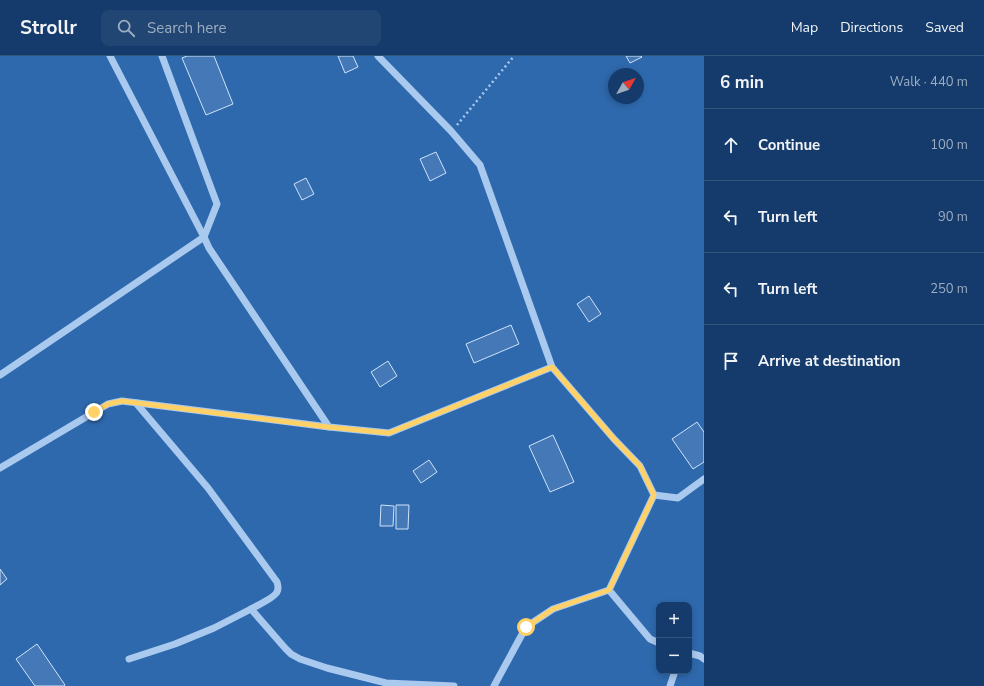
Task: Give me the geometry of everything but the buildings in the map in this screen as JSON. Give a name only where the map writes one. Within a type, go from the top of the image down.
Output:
[{"type":"lane","points":[[110,56],[209,248],[328,427]]},
{"type":"lane","points":[[0,375],[204,237],[217,204],[162,56]]},
{"type":"lane","points":[[378,56],[452,131],[480,165],[552,367],[614,439],[640,466],[654,495]]},
{"type":"lane","points":[[0,468],[108,404],[122,401],[328,427],[389,433],[552,367]]},
{"type":"lane","points":[[129,660],[175,644],[214,628],[272,597],[277,592],[278,587],[276,582],[208,488],[136,403]]},
{"type":"lane","points":[[654,495],[678,498],[704,479]]},
{"type":"lane","points":[[494,686],[526,627],[553,609],[609,590],[654,495]]},
{"type":"lane","points":[[609,590],[650,639],[656,642]]},
{"type":"lane","points":[[251,609],[285,648],[291,654],[300,659],[327,668],[386,683],[454,686]]},
{"type":"lane","points":[[692,654],[704,659]]},
{"type":"lane","points":[[670,686],[674,674]]},
{"type":"path","points":[[452,131],[514,56]]},
{"type":"shaded area","points":[[0,56],[704,56],[704,686],[0,686]]},
{"type":"route","points":[[94,412],[108,404],[122,401],[328,427],[389,433],[552,367],[614,439],[640,466],[654,495],[609,590],[553,609],[526,627]]}]
